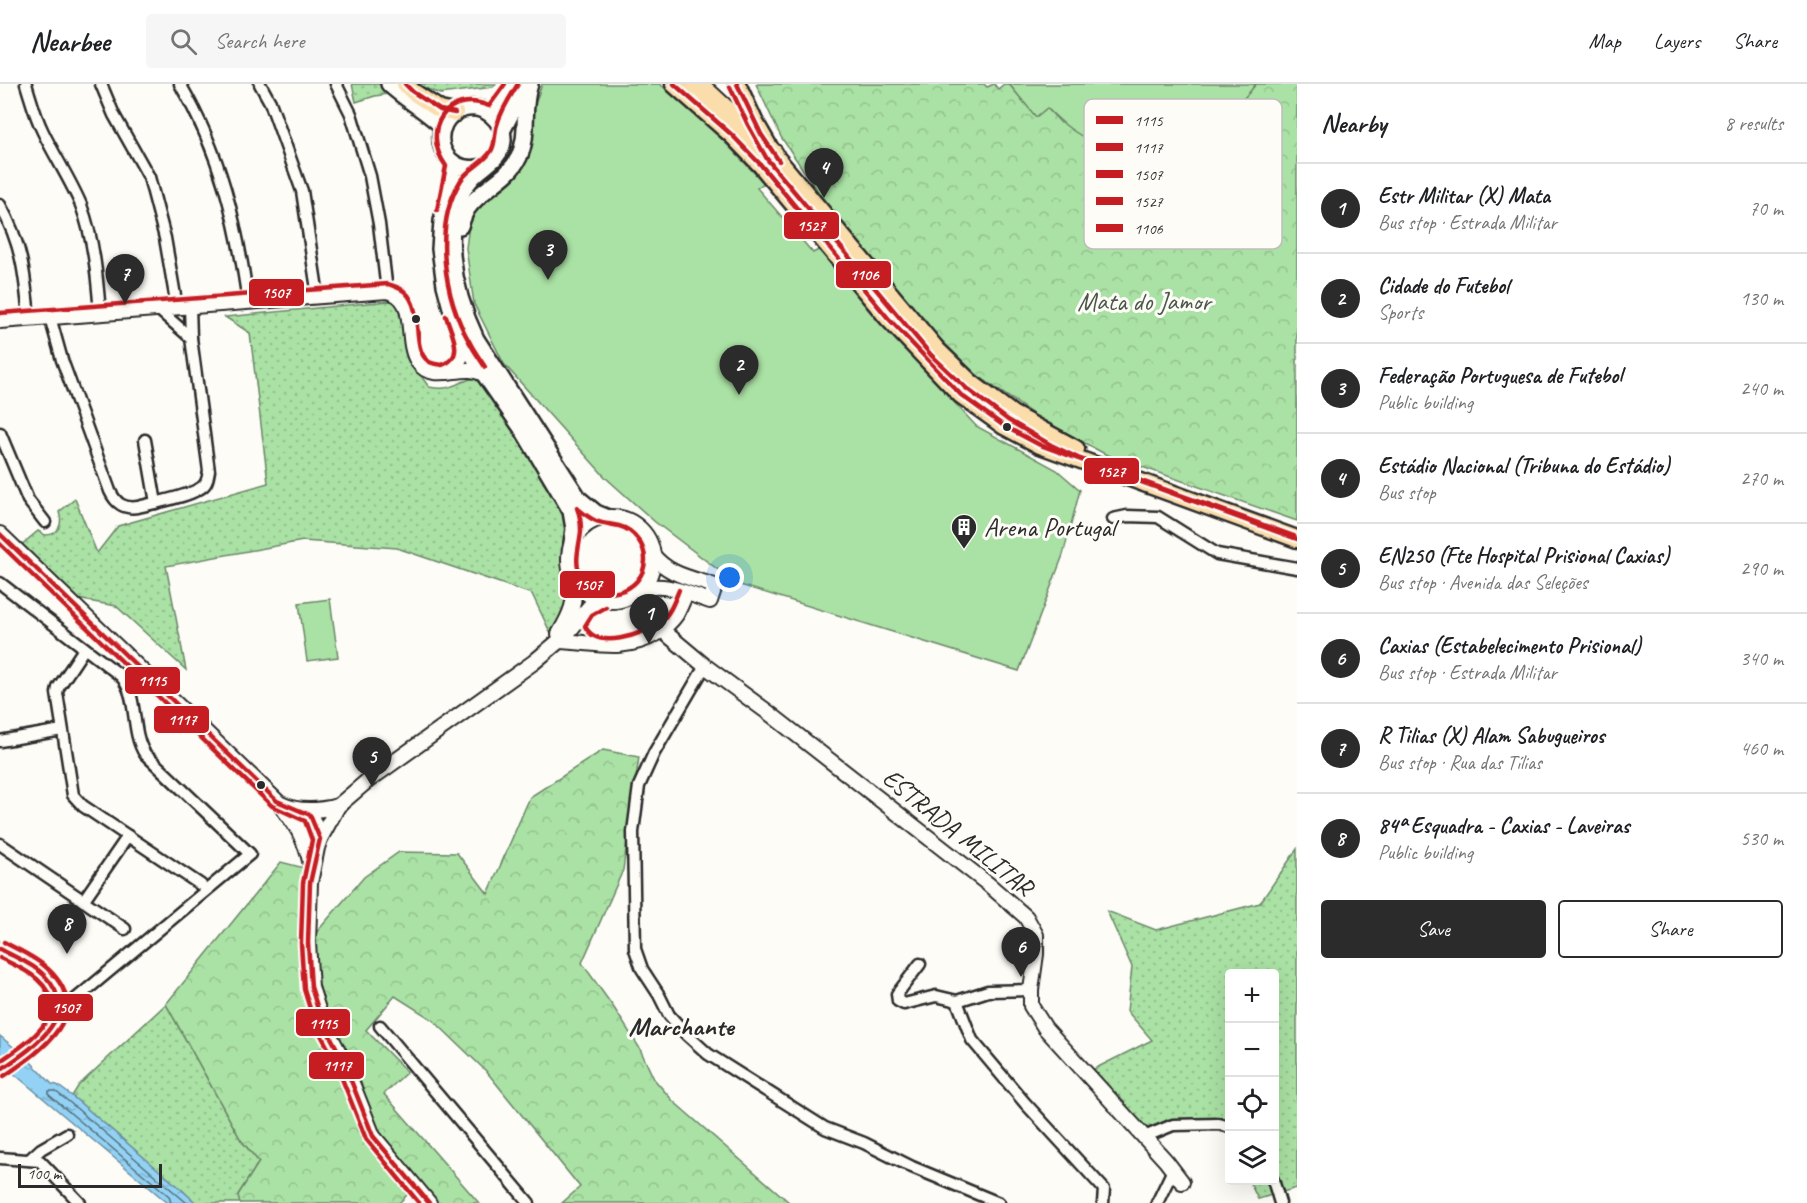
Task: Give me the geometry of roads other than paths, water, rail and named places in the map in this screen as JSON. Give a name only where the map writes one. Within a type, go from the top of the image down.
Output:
[{"type":"highway","points":[[697,84],[773,154]]},
{"type":"main road","points":[[389,84],[443,127]]},
{"type":"main road","points":[[405,84],[440,110],[455,113]]},
{"type":"main road","points":[[492,115],[514,84]]},
{"type":"main road","points":[[502,131],[529,84]]},
{"type":"main road","points":[[452,245],[466,210],[512,168],[519,156],[524,141],[525,106],[529,84]]},
{"type":"main road","points":[[674,84],[732,135],[768,173],[888,318],[961,396],[1004,426],[1040,445],[1297,539]]},
{"type":"main road","points":[[737,84],[754,121],[773,154],[937,350],[971,383],[1012,414],[1081,451],[1297,529]]},
{"type":"main road","points":[[474,108],[492,115],[498,122],[503,140],[497,156],[491,163],[474,170],[454,164],[447,157],[442,147],[441,137],[443,127],[455,113],[474,108]]},
{"type":"main road","points":[[454,164],[442,220],[440,249],[441,266],[454,319],[484,374],[523,430],[571,511],[574,529],[572,543]]},
{"type":"main road","points":[[483,167],[472,177],[461,195],[453,228],[452,245],[456,285],[468,322],[476,339],[579,499],[596,513],[608,518]]},
{"type":"street","points":[[26,84],[43,132],[70,181],[84,216],[96,265],[100,313]]},
{"type":"street","points":[[50,317],[62,360],[113,498],[130,508],[196,492],[205,484],[209,471],[191,338],[184,307],[149,177],[114,115],[101,84]]},
{"type":"street","points":[[180,84],[195,109],[216,158],[240,245],[248,302]]},
{"type":"street","points":[[261,84],[270,102],[302,191],[318,296]]},
{"type":"street","points":[[326,84],[336,84],[351,114],[370,176],[379,224],[387,291]]},
{"type":"street","points":[[0,205],[15,236],[24,268],[29,318]]},
{"type":"street","points":[[0,321],[387,291],[398,294],[406,304],[413,351],[420,366],[439,373],[470,370],[484,374]]},
{"type":"street","points":[[158,309],[191,338]]},
{"type":"street","points":[[448,372],[461,358],[464,340]]},
{"type":"street","points":[[0,433],[28,500],[45,522]]},
{"type":"street","points":[[145,440],[156,502]]},
{"type":"street","points":[[1113,519],[1127,516],[1158,517],[1217,554],[1297,568]]},
{"type":"street","points":[[608,518],[623,519],[637,527],[647,539],[652,554],[658,562],[672,572],[715,586],[710,601],[659,585],[650,586],[625,598],[610,601],[589,595],[574,579],[569,565],[572,543],[587,525],[608,518]]},
{"type":"street","points":[[0,534],[277,801],[298,816],[312,818],[320,839]]},
{"type":"street","points":[[639,590],[651,570],[652,554]]},
{"type":"street","points":[[554,645],[575,599],[574,579]]},
{"type":"street","points":[[0,583],[124,681],[130,697],[140,744],[145,754],[250,854],[59,1013]]},
{"type":"street","points":[[554,645],[628,645],[646,639],[662,630],[676,615],[686,593]]},
{"type":"street","points":[[429,1203],[373,1136],[342,1058],[321,1019],[311,987],[308,943],[309,895],[312,870],[320,839],[338,806],[366,782],[516,675],[554,645],[589,607],[603,600]]},
{"type":"street","points":[[578,621],[579,635],[591,645]]},
{"type":"street","name":"ESTRADA MILITAR","points":[[662,630],[705,666],[769,713],[988,884],[1026,917],[1036,935],[1031,1006],[1045,1028],[1182,1182]]},
{"type":"street","points":[[84,649],[58,688],[57,699],[73,795],[83,806],[201,885]]},
{"type":"street","points":[[705,666],[654,753],[639,786],[633,832],[635,949],[642,969],[669,1015],[708,1054],[825,1128],[999,1203]]},
{"type":"street","points":[[0,741],[62,730]]},
{"type":"street","points":[[298,816],[338,806]]},
{"type":"street","points":[[298,816],[312,870]]},
{"type":"street","points":[[83,901],[128,836]]},
{"type":"street","points":[[0,844],[125,928]]},
{"type":"street","points":[[0,949],[44,975],[58,994],[60,1003],[55,1024],[47,1035],[3,1068]]},
{"type":"street","points":[[920,964],[897,993],[898,1001],[904,1004],[936,996],[957,1001],[988,991],[1031,990]]},
{"type":"street","points":[[957,1001],[972,1040],[1025,1103],[1104,1189],[1103,1203]]},
{"type":"street","points":[[380,1026],[529,1203]]},
{"type":"street","points":[[1143,1137],[1173,1125],[1225,1126]]},
{"type":"street","points":[[34,1160],[41,1149],[67,1134]]},
{"type":"street","points":[[0,1158],[34,1160],[80,1203]]},
{"type":"street","points":[[1157,1203],[1173,1170]]},
{"type":"street","points":[[1275,1185],[1280,1203]]},
{"type":"water","points":[[0,1036],[28,1059],[52,1084],[72,1096],[196,1203],[168,1203],[0,1062]]},
{"type":"place","name":"Estádio Nacional (Tribuna do Estádio)","points":[[824,198]]},
{"type":"place","name":"Federação Portuguesa de Futebol","points":[[548,280]]},
{"type":"place","name":"R Tilias (X) Alam Sabugueiros","points":[[125,304]]},
{"type":"place","name":"Cidade do Futebol","points":[[739,395]]},
{"type":"place","name":"Arena Portugal","points":[[964,550]]},
{"type":"place","name":"Estr Militar (X) Mata","points":[[649,644]]},
{"type":"place","name":"EN250 (Fte Hospital Prisional Caxias)","points":[[372,787]]},
{"type":"place","name":"84ª Esquadra - Caxias - Laveiras","points":[[67,954]]},
{"type":"place","name":"Caxias (Estabelecimento Prisional)","points":[[1021,977]]},
{"type":"district","name":"Marchante","points":[[681,1026]]},
{"type":"park label","name":"Mata do Jamor","points":[[1144,301]]}]
